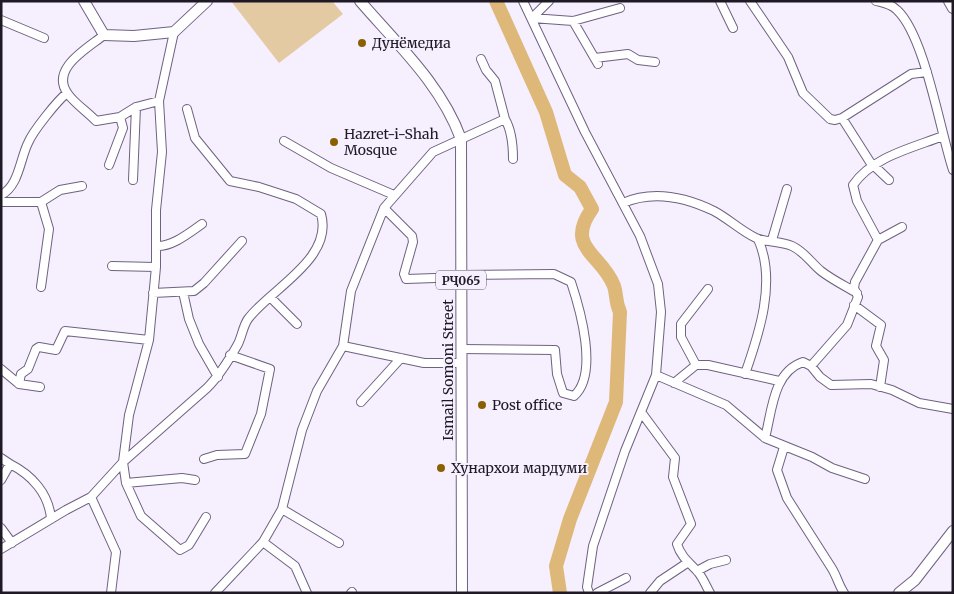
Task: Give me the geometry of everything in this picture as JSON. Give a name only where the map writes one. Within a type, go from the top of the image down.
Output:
[{"type":"main road","points":[[84,1],[104,34],[134,36],[174,32],[207,1]]},
{"type":"main road","name":"Ismail Somoni Street","points":[[360,1],[394,37],[439,95],[453,119],[460,140],[462,593]]},
{"type":"main road","points":[[949,1],[953,8]]},
{"type":"main road","points":[[899,593],[915,580],[953,531]]},
{"type":"street","points":[[523,1],[585,132],[640,236],[658,284],[661,312],[656,375],[593,546],[587,586],[589,593]]},
{"type":"street","points":[[532,18],[549,1]]},
{"type":"street","points":[[720,1],[733,28]]},
{"type":"street","points":[[750,1],[788,57],[803,92],[830,118],[835,120],[842,118],[912,74],[926,72]]},
{"type":"street","points":[[876,1],[890,4],[898,11]]},
{"type":"street","points":[[895,1],[898,11],[916,43],[926,72],[953,170]]},
{"type":"street","points":[[532,18],[573,21],[620,8]]},
{"type":"street","points":[[1,20],[44,38]]},
{"type":"street","points":[[573,21],[596,61],[628,54],[638,60],[655,62]]},
{"type":"street","points":[[174,32],[159,100],[162,152],[156,210],[156,267],[150,340],[129,414],[122,462],[126,483],[141,516],[180,550],[189,545],[206,517]]},
{"type":"street","points":[[104,34],[67,64],[63,78],[67,94],[96,121],[120,116],[136,107],[159,100]]},
{"type":"street","points":[[481,59],[495,81],[511,135],[513,159]]},
{"type":"street","points":[[1,195],[6,192],[20,169],[28,142],[67,94]]},
{"type":"street","points":[[133,180],[136,107]]},
{"type":"street","points":[[1,549],[91,497],[122,462],[218,376],[239,343],[246,321],[270,297],[293,279],[308,262],[319,241],[324,223],[321,214],[296,199],[259,187],[230,181],[195,138],[187,109]]},
{"type":"street","points":[[109,165],[124,128],[120,116]]},
{"type":"street","points":[[842,118],[873,164],[889,180]]},
{"type":"street","points":[[215,593],[263,542],[282,509],[302,430],[317,391],[343,346],[351,291],[384,208],[434,152],[505,119]]},
{"type":"street","points":[[878,240],[857,201],[853,186],[859,176],[873,164],[943,136]]},
{"type":"street","points":[[284,140],[330,168],[394,195]]},
{"type":"street","points":[[1,202],[41,202],[60,190],[82,186]]},
{"type":"street","points":[[772,240],[787,189]]},
{"type":"street","points":[[622,203],[646,196],[676,198],[714,212],[758,240],[772,240],[803,252],[821,271],[856,293]]},
{"type":"street","points":[[41,202],[49,229],[41,287]]},
{"type":"street","points":[[384,208],[412,236],[413,242],[404,274],[406,279],[435,278]]},
{"type":"street","points":[[156,246],[162,247],[180,239],[202,224]]},
{"type":"street","points":[[811,366],[847,324],[858,297],[854,288],[855,282],[878,240],[902,227]]},
{"type":"street","points":[[745,374],[758,339],[764,291],[765,270],[758,240]]},
{"type":"street","points":[[153,293],[194,291],[204,283],[242,241]]},
{"type":"street","points":[[112,266],[156,267]]},
{"type":"street","points":[[461,275],[554,274],[571,282],[581,314],[587,357],[580,391],[574,396],[563,394],[557,374],[555,350],[461,349]]},
{"type":"street","points":[[696,365],[680,330],[681,324],[708,289]]},
{"type":"street","points":[[183,292],[189,320],[199,344],[218,376]]},
{"type":"street","points":[[270,297],[297,324]]},
{"type":"street","points":[[854,305],[880,324],[876,346],[884,360],[880,387]]},
{"type":"street","points":[[19,384],[21,374],[28,368],[36,349],[39,347],[56,350],[65,331],[150,340]]},
{"type":"street","points":[[343,346],[424,363],[462,363]]},
{"type":"street","points":[[204,459],[217,455],[245,454],[261,414],[270,369],[230,355]]},
{"type":"street","points":[[361,402],[401,358]]},
{"type":"street","points":[[765,438],[779,381],[785,372],[794,365],[803,362],[811,366],[820,377],[831,385],[871,384],[919,403],[953,409]]},
{"type":"street","points":[[674,383],[696,365],[708,365],[779,381]]},
{"type":"street","points":[[1,369],[19,384],[40,387]]},
{"type":"street","points":[[656,375],[726,405],[765,438],[812,457],[832,468],[865,479]]},
{"type":"street","points":[[641,412],[676,458],[673,477],[690,524],[677,544],[687,563],[697,571],[710,593]]},
{"type":"street","points":[[784,447],[777,470],[787,498],[832,566],[837,576],[838,584],[844,593]]},
{"type":"street","points":[[1,458],[23,471],[43,492],[51,519]]},
{"type":"street","points":[[1,480],[10,464]]},
{"type":"street","points":[[126,483],[182,478],[195,480]]},
{"type":"street","points":[[91,497],[116,552],[111,593]]},
{"type":"street","points":[[282,509],[339,543]]},
{"type":"street","points":[[1,528],[12,543]]},
{"type":"street","points":[[263,542],[295,566],[307,593]]},
{"type":"street","points":[[697,571],[710,564],[726,560]]},
{"type":"street","points":[[650,593],[660,581],[687,563]]},
{"type":"street","points":[[597,593],[626,578]]},
{"type":"shaded area","points":[[231,1],[332,1],[343,14],[279,63]]},
{"type":"waterway","points":[[496,1],[546,112],[565,175],[580,187],[592,209],[584,222],[583,242],[602,266],[614,286],[620,312],[616,402],[570,519],[556,566],[560,593]]},
{"type":"place","name":"Дунёмедиа","points":[[362,43]]},
{"type":"place","name":"Hazret-i-Shah Mosque","points":[[334,142]]},
{"type":"place","name":"Post office","points":[[482,405]]},
{"type":"place","name":"Хунархои мардуми","points":[[441,468]]}]
